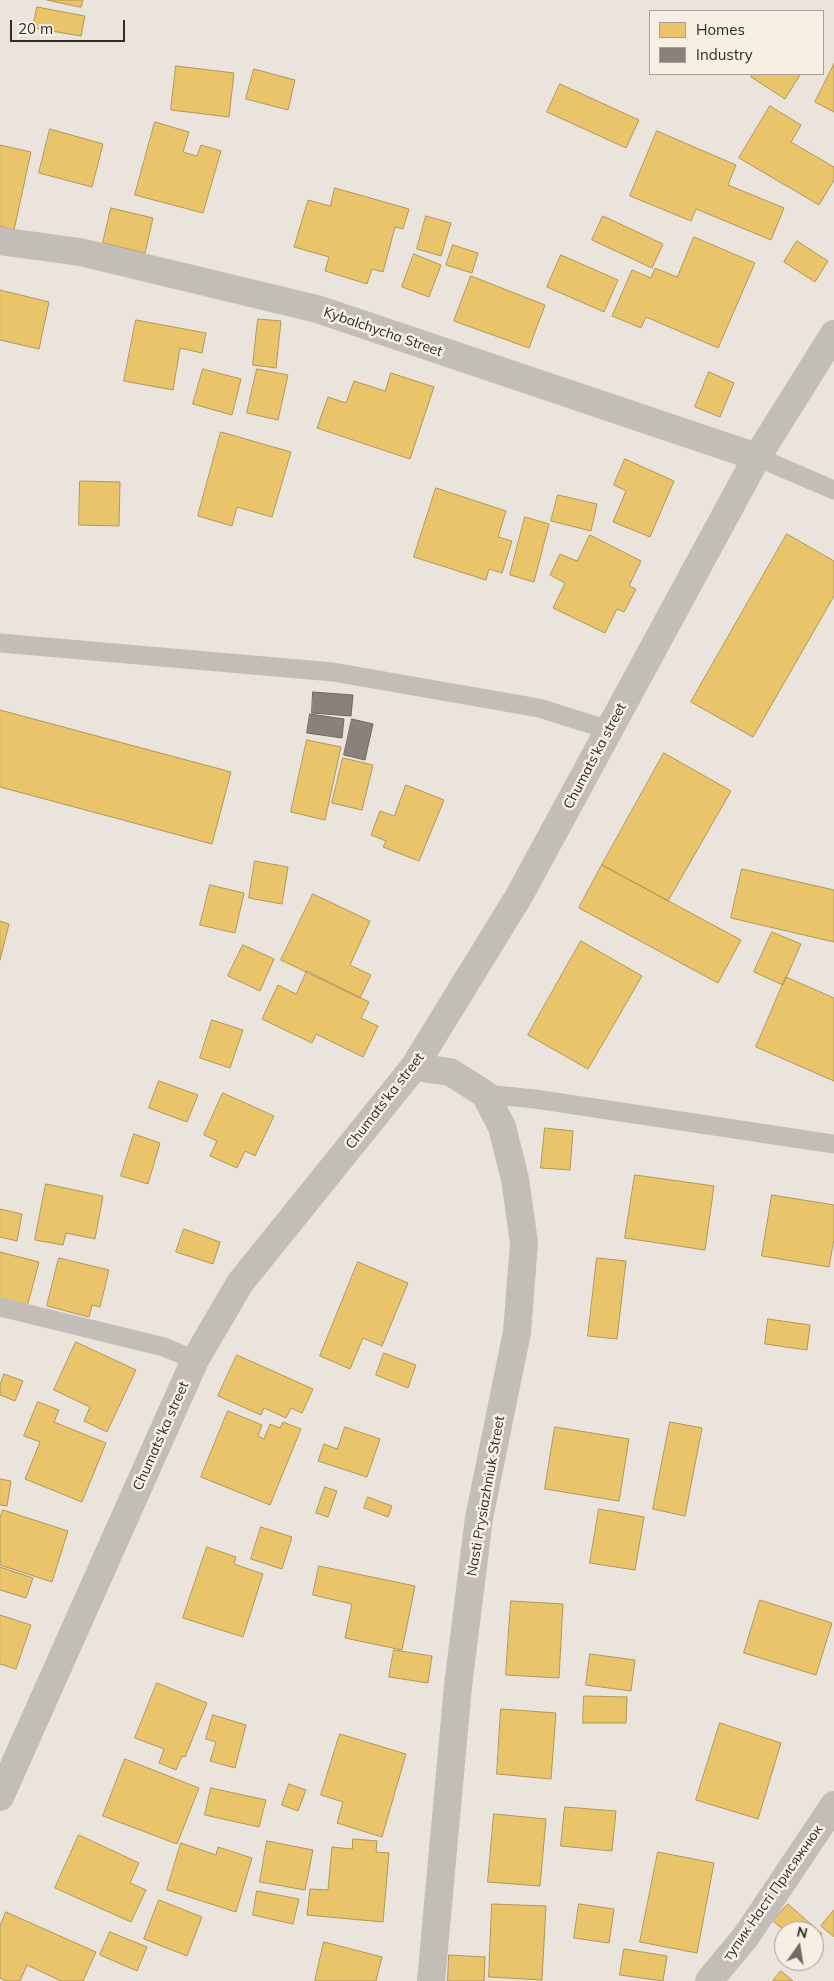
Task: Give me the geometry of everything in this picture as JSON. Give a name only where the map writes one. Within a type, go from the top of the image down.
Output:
[{"type":"street","name":"Kybalchycha Street","points":[[0,240],[80,252],[317,310],[757,457]]},
{"type":"street","name":"Chumats'ka street","points":[[0,1796],[6,1766],[194,1360],[240,1283],[414,1067],[519,896],[757,457],[834,334]]},
{"type":"street","points":[[414,1067],[450,1072],[485,1094]]},
{"type":"street","name":"Nasti Prysiazhniuk Street","points":[[431,1981],[459,1677],[479,1518],[516,1332],[524,1243],[516,1179],[502,1127],[485,1094]]},
{"type":"street","name":"тупик Насті Присяжнюк","points":[[710,1981],[747,1935],[834,1805]]},
{"type":"lane","points":[[757,457],[834,490]]},
{"type":"lane","points":[[0,643],[333,672],[539,708],[609,730]]},
{"type":"lane","points":[[485,1094],[535,1099],[834,1144]]},
{"type":"lane","points":[[0,1307],[164,1347],[194,1360]]},
{"type":"building: Homes","points":[[47,0],[83,0],[81,7]]},
{"type":"building: Homes","points":[[37,7],[85,16],[81,36],[33,28]]},
{"type":"building: Homes","points":[[834,64],[834,112],[815,102]]},
{"type":"building: Homes","points":[[176,66],[234,73],[229,117],[171,110]]},
{"type":"building: Homes","points":[[254,69],[295,80],[288,110],[246,99]]},
{"type":"building: Homes","points":[[752,75],[800,75],[785,99],[751,77]]},
{"type":"building: Homes","points":[[560,84],[639,120],[626,148],[547,112]]},
{"type":"building: Homes","points":[[770,106],[801,125],[791,142],[834,167],[834,180],[819,205],[739,158]]},
{"type":"building: Homes","points":[[155,122],[189,132],[183,152],[197,156],[201,145],[221,151],[203,213],[135,195]]},
{"type":"building: Homes","points":[[50,129],[103,144],[92,187],[39,173]]},
{"type":"building: Homes","points":[[657,131],[736,165],[728,185],[784,208],[771,240],[696,209],[691,221],[630,196]]},
{"type":"building: Homes","points":[[0,145],[31,152],[14,230],[0,226]]},
{"type":"building: Homes","points":[[335,188],[409,209],[403,229],[395,227],[383,272],[372,269],[367,284],[325,271],[329,257],[294,247],[308,200],[330,206]]},
{"type":"building: Homes","points":[[111,208],[153,218],[145,253],[103,243]]},
{"type":"building: Homes","points":[[426,216],[451,223],[441,256],[417,249]]},
{"type":"building: Homes","points":[[603,216],[663,244],[652,268],[592,240]]},
{"type":"building: Homes","points":[[694,237],[755,263],[718,348],[646,317],[641,328],[612,316],[632,270],[651,278],[655,268],[677,277]]},
{"type":"building: Homes","points":[[797,241],[828,261],[815,282],[784,262]]},
{"type":"building: Homes","points":[[453,245],[478,253],[472,273],[446,265]]},
{"type":"building: Homes","points":[[414,254],[441,265],[429,297],[402,287]]},
{"type":"building: Homes","points":[[561,255],[618,280],[604,312],[547,287]]},
{"type":"building: Homes","points":[[471,276],[545,305],[529,348],[454,321]]},
{"type":"building: Homes","points":[[0,290],[49,302],[39,349],[0,340]]},
{"type":"building: Homes","points":[[258,319],[281,321],[276,368],[253,365]]},
{"type":"building: Homes","points":[[136,320],[206,333],[202,353],[180,348],[173,390],[124,381]]},
{"type":"building: Homes","points":[[203,369],[241,379],[232,415],[193,404]]},
{"type":"building: Homes","points":[[257,369],[288,375],[278,420],[247,413]]},
{"type":"building: Homes","points":[[709,372],[734,383],[720,417],[695,407]]},
{"type":"building: Homes","points":[[391,373],[434,387],[410,459],[317,428],[328,397],[346,403],[354,381],[385,391]]},
{"type":"building: Homes","points":[[221,432],[291,452],[272,517],[237,507],[232,526],[198,516]]},
{"type":"building: Homes","points":[[625,459],[674,481],[650,537],[613,522],[626,491],[614,485]]},
{"type":"building: Homes","points":[[80,481],[120,482],[119,526],[79,525]]},
{"type":"building: Homes","points":[[436,488],[506,511],[498,537],[512,541],[502,573],[489,569],[486,580],[414,557]]},
{"type":"building: Homes","points":[[558,495],[597,504],[591,531],[551,521]]},
{"type":"building: Homes","points":[[525,517],[549,524],[534,582],[510,575]]},
{"type":"building: Homes","points":[[787,534],[834,561],[834,596],[753,737],[691,702]]},
{"type":"building: Homes","points":[[590,535],[641,561],[629,586],[636,589],[624,612],[617,609],[605,633],[553,608],[565,583],[550,575],[560,554],[577,561]]},
{"type":"building: Homes","points":[[0,710],[231,772],[212,844],[0,787]]},
{"type":"building: Homes","points":[[307,740],[341,747],[325,820],[291,812]]},
{"type":"building: Homes","points":[[664,753],[731,791],[668,901],[602,865]]},
{"type":"building: Homes","points":[[343,758],[373,765],[362,810],[332,803]]},
{"type":"building: Homes","points":[[406,785],[444,800],[419,861],[383,847],[386,841],[371,835],[380,811],[394,816]]},
{"type":"building: Homes","points":[[255,861],[288,867],[282,904],[249,898]]},
{"type":"building: Homes","points":[[602,865],[741,940],[718,983],[579,908]]},
{"type":"building: Homes","points":[[742,869],[834,890],[834,942],[731,918]]},
{"type":"building: Homes","points":[[210,885],[244,893],[235,933],[200,925]]},
{"type":"building: Homes","points":[[313,894],[370,921],[350,965],[371,975],[360,998],[281,960]]},
{"type":"building: Homes","points":[[0,921],[9,924],[0,960]]},
{"type":"building: Homes","points":[[772,932],[801,944],[783,985],[754,972]]},
{"type":"building: Homes","points":[[581,941],[642,976],[588,1069],[528,1035]]},
{"type":"building: Homes","points":[[243,945],[274,959],[260,991],[228,976]]},
{"type":"building: Homes","points":[[307,971],[369,1002],[361,1018],[378,1026],[363,1057],[316,1034],[312,1043],[262,1019],[278,985],[296,994]]},
{"type":"building: Homes","points":[[786,977],[834,998],[834,1081],[756,1047]]},
{"type":"building: Homes","points":[[212,1020],[243,1030],[230,1068],[200,1058]]},
{"type":"building: Homes","points":[[159,1081],[198,1095],[187,1122],[149,1108]]},
{"type":"building: Homes","points":[[223,1093],[274,1116],[255,1156],[245,1151],[237,1168],[210,1156],[217,1141],[204,1135]]},
{"type":"building: Homes","points":[[545,1128],[573,1131],[570,1170],[541,1168]]},
{"type":"building: Homes","points":[[134,1134],[160,1143],[148,1184],[121,1176]]},
{"type":"building: Homes","points":[[635,1175],[714,1186],[705,1250],[625,1238]]},
{"type":"building: Homes","points":[[46,1184],[103,1196],[95,1239],[66,1233],[63,1245],[35,1240]]},
{"type":"building: Homes","points":[[772,1195],[834,1205],[834,1239],[829,1267],[762,1256]]},
{"type":"building: Homes","points":[[0,1209],[22,1214],[17,1241],[0,1237]]},
{"type":"building: Homes","points":[[184,1229],[220,1242],[213,1264],[176,1252]]},
{"type":"building: Homes","points":[[0,1252],[39,1262],[27,1307],[0,1300]]},
{"type":"building: Homes","points":[[59,1258],[109,1270],[100,1307],[92,1305],[89,1317],[47,1306]]},
{"type":"building: Homes","points":[[597,1258],[626,1261],[617,1339],[588,1336]]},
{"type":"building: Homes","points":[[358,1262],[408,1283],[382,1346],[363,1338],[350,1369],[320,1356]]},
{"type":"building: Homes","points":[[768,1319],[810,1325],[807,1350],[765,1344]]},
{"type":"building: Homes","points":[[76,1342],[136,1370],[107,1432],[84,1421],[90,1407],[54,1390]]},
{"type":"building: Homes","points":[[384,1353],[416,1365],[408,1388],[376,1375]]},
{"type":"building: Homes","points":[[237,1355],[313,1389],[302,1413],[291,1408],[286,1418],[264,1408],[261,1415],[218,1396]]},
{"type":"building: Homes","points":[[4,1374],[23,1381],[15,1401],[0,1395],[0,1386]]},
{"type":"building: Homes","points":[[38,1402],[59,1410],[54,1422],[106,1443],[82,1502],[25,1479],[40,1442],[24,1436]]},
{"type":"building: Homes","points":[[228,1411],[262,1425],[258,1436],[264,1439],[270,1424],[280,1428],[283,1422],[301,1429],[270,1505],[201,1477]]},
{"type":"building: Homes","points":[[670,1422],[702,1428],[685,1516],[653,1509]]},
{"type":"building: Homes","points":[[345,1427],[380,1439],[367,1477],[318,1461],[324,1444],[337,1449]]},
{"type":"building: Homes","points":[[555,1427],[629,1439],[619,1501],[545,1489]]},
{"type":"building: Homes","points":[[0,1479],[11,1481],[7,1506],[0,1505]]},
{"type":"building: Homes","points":[[325,1487],[337,1491],[328,1517],[316,1513]]},
{"type":"building: Homes","points":[[368,1497],[392,1506],[388,1517],[364,1508]]},
{"type":"building: Homes","points":[[599,1509],[644,1517],[635,1570],[590,1563]]},
{"type":"building: Homes","points":[[3,1510],[68,1531],[52,1582],[0,1565],[0,1518]]},
{"type":"building: Homes","points":[[261,1527],[292,1537],[282,1569],[251,1559]]},
{"type":"building: Homes","points":[[207,1547],[236,1557],[234,1564],[263,1574],[243,1637],[183,1618]]},
{"type":"building: Homes","points":[[319,1566],[415,1586],[402,1650],[345,1638],[352,1604],[313,1595]]},
{"type":"building: Homes","points":[[0,1567],[33,1578],[26,1598],[0,1590]]},
{"type":"building: Homes","points":[[760,1600],[832,1623],[816,1675],[744,1653]]},
{"type":"building: Homes","points":[[511,1601],[563,1604],[559,1678],[506,1675]]},
{"type":"building: Homes","points":[[0,1615],[31,1625],[16,1669],[0,1664]]},
{"type":"building: Homes","points":[[394,1650],[432,1656],[428,1683],[389,1677]]},
{"type":"building: Homes","points":[[590,1654],[635,1660],[631,1691],[586,1685]]},
{"type":"building: Homes","points":[[157,1683],[207,1703],[185,1757],[182,1756],[176,1770],[159,1763],[164,1749],[135,1738]]},
{"type":"building: Homes","points":[[584,1696],[627,1697],[626,1723],[583,1723]]},
{"type":"building: Homes","points":[[501,1709],[556,1713],[551,1779],[497,1774]]},
{"type":"building: Homes","points":[[213,1715],[246,1725],[235,1768],[210,1761],[216,1742],[206,1739]]},
{"type":"building: Homes","points":[[720,1723],[781,1743],[758,1819],[696,1800]]},
{"type":"building: Homes","points":[[340,1734],[406,1754],[382,1837],[337,1823],[343,1802],[321,1795]]},
{"type":"building: Homes","points":[[125,1759],[199,1788],[177,1844],[103,1816]]},
{"type":"building: Homes","points":[[289,1784],[306,1790],[298,1811],[282,1805]]},
{"type":"building: Homes","points":[[211,1788],[266,1800],[259,1827],[205,1815]]},
{"type":"building: Homes","points":[[565,1807],[616,1811],[612,1851],[561,1846]]},
{"type":"building: Homes","points":[[494,1814],[546,1819],[540,1886],[488,1882]]},
{"type":"building: Homes","points":[[79,1835],[139,1863],[130,1883],[146,1890],[131,1922],[55,1888]]},
{"type":"building: Homes","points":[[353,1839],[377,1841],[376,1852],[389,1853],[383,1922],[307,1915],[310,1889],[328,1890],[332,1847],[352,1849]]},
{"type":"building: Homes","points":[[267,1841],[313,1850],[305,1890],[260,1882]]},
{"type":"building: Homes","points":[[181,1843],[216,1855],[218,1847],[252,1858],[236,1912],[167,1890]]},
{"type":"building: Homes","points":[[658,1852],[714,1863],[697,1953],[640,1942]]},
{"type":"building: Homes","points":[[257,1891],[299,1899],[293,1924],[253,1915]]},
{"type":"building: Homes","points":[[159,1900],[202,1917],[187,1956],[144,1939]]},
{"type":"building: Homes","points":[[492,1904],[546,1906],[542,1980],[489,1977]]},
{"type":"building: Homes","points":[[579,1904],[614,1909],[609,1943],[574,1938]]},
{"type":"building: Homes","points":[[788,1904],[807,1921],[774,1922]]},
{"type":"building: Homes","points":[[834,1910],[834,1937],[824,1929],[824,1922]]},
{"type":"building: Homes","points":[[6,1912],[96,1952],[83,1981],[61,1981],[27,1965],[20,1981],[6,1981],[0,1978],[0,1926]]},
{"type":"building: Homes","points":[[110,1932],[147,1947],[137,1971],[100,1955]]},
{"type":"building: Homes","points":[[324,1942],[382,1957],[376,1981],[315,1981]]},
{"type":"building: Homes","points":[[624,1949],[667,1956],[663,1981],[620,1975]]},
{"type":"building: Homes","points":[[449,1955],[485,1957],[484,1981],[448,1981]]},
{"type":"building: Homes","points":[[781,1971],[793,1981],[773,1981]]},
{"type":"building: Industry","points":[[313,692],[353,695],[351,716],[312,713]]},
{"type":"building: Industry","points":[[310,714],[344,719],[342,738],[307,733]]},
{"type":"building: Industry","points":[[352,719],[373,724],[365,760],[344,755]]}]
